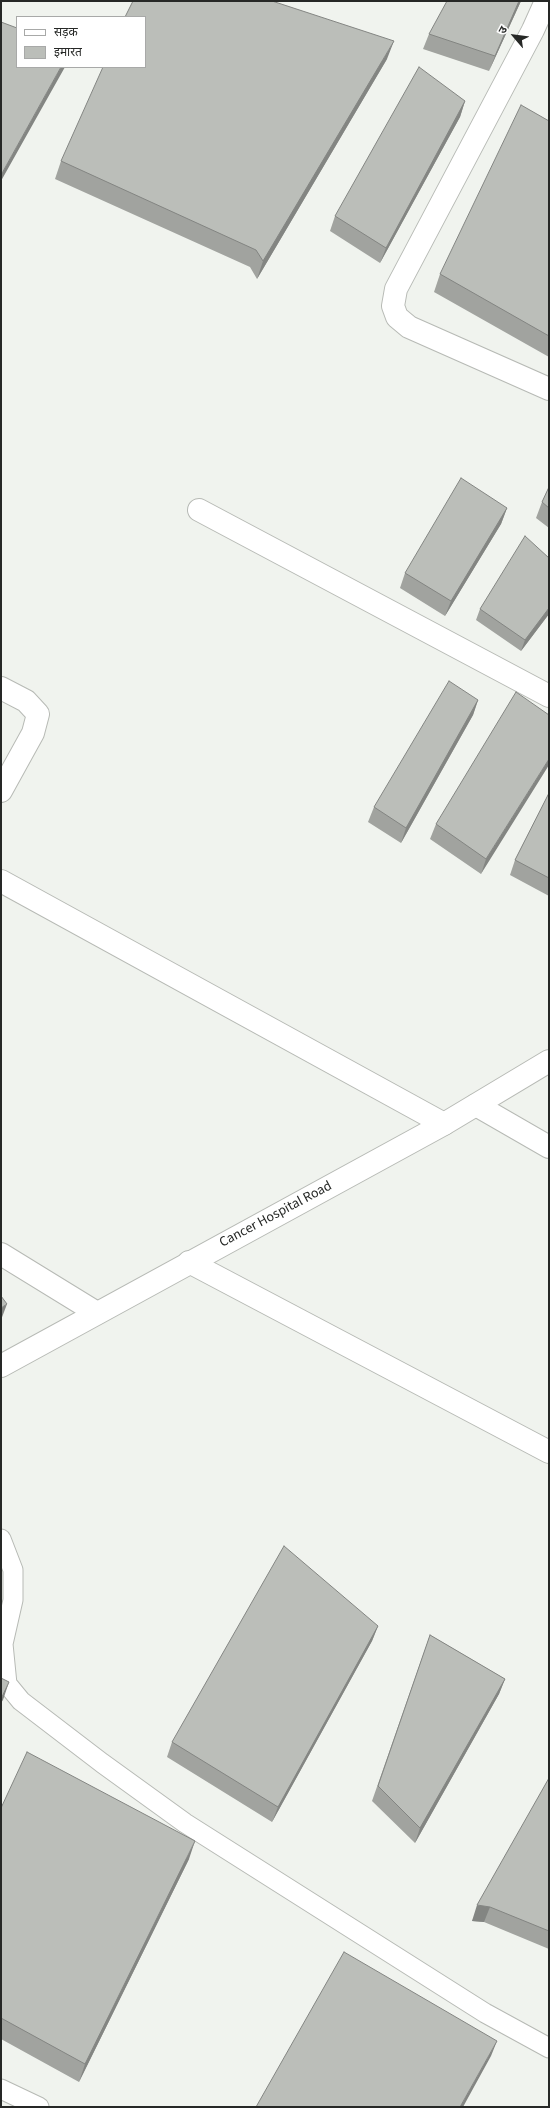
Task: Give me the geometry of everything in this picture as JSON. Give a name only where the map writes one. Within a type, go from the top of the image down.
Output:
[{"type":"street","points":[[546,1],[541,34],[396,289],[393,306],[397,317],[409,327],[549,389]]},
{"type":"street","points":[[199,510],[549,696]]},
{"type":"street","points":[[1,688],[26,701],[38,714],[33,733],[1,791]]},
{"type":"street","points":[[1,881],[444,1124]]},
{"type":"street","name":"Cancer Hospital Road","points":[[1,1366],[444,1124],[549,1061]]},
{"type":"street","points":[[476,1105],[549,1147]]},
{"type":"street","points":[[1,1254],[97,1313]]},
{"type":"street","points":[[189,1262],[549,1452]]},
{"type":"lane","points":[[1,1539],[13,1570],[13,1600],[3,1644],[7,1684],[21,1701],[102,1763],[185,1823],[485,2013],[549,2048]]},
{"type":"lane","points":[[1,2089],[39,2107]]},
{"type":"building","points":[[133,1],[272,1],[394,41],[263,261],[256,250],[61,161],[103,68],[146,68],[146,16],[126,16]]},
{"type":"building","points":[[447,1],[519,1],[495,56],[429,34]]},
{"type":"building","points":[[1,22],[16,28],[16,68],[60,68],[1,175]]},
{"type":"building","points":[[419,67],[465,101],[386,248],[335,216]]},
{"type":"building","points":[[521,105],[549,121],[549,336],[440,274]]},
{"type":"building","points":[[461,478],[507,508],[451,601],[405,573]]},
{"type":"building","points":[[549,487],[549,508],[542,502]]},
{"type":"building","points":[[525,536],[549,558],[549,608],[525,640],[480,609]]},
{"type":"building","points":[[449,681],[478,700],[406,828],[374,807]]},
{"type":"building","points":[[516,692],[549,715],[549,759],[486,859],[436,824]]},
{"type":"building","points":[[549,793],[549,878],[515,860]]},
{"type":"building","points":[[1,1296],[7,1304],[1,1308]]},
{"type":"building","points":[[284,1546],[378,1626],[278,1807],[172,1742]]},
{"type":"building","points":[[430,1635],[505,1679],[420,1828],[378,1786]]},
{"type":"building","points":[[1,1678],[9,1682],[1,1699]]},
{"type":"building","points":[[27,1752],[195,1841],[85,2064],[1,2018],[1,1808]]},
{"type":"building","points":[[549,1778],[549,1931],[490,1907],[477,1905]]},
{"type":"building","points":[[344,1952],[497,2041],[460,2107],[256,2107]]}]
